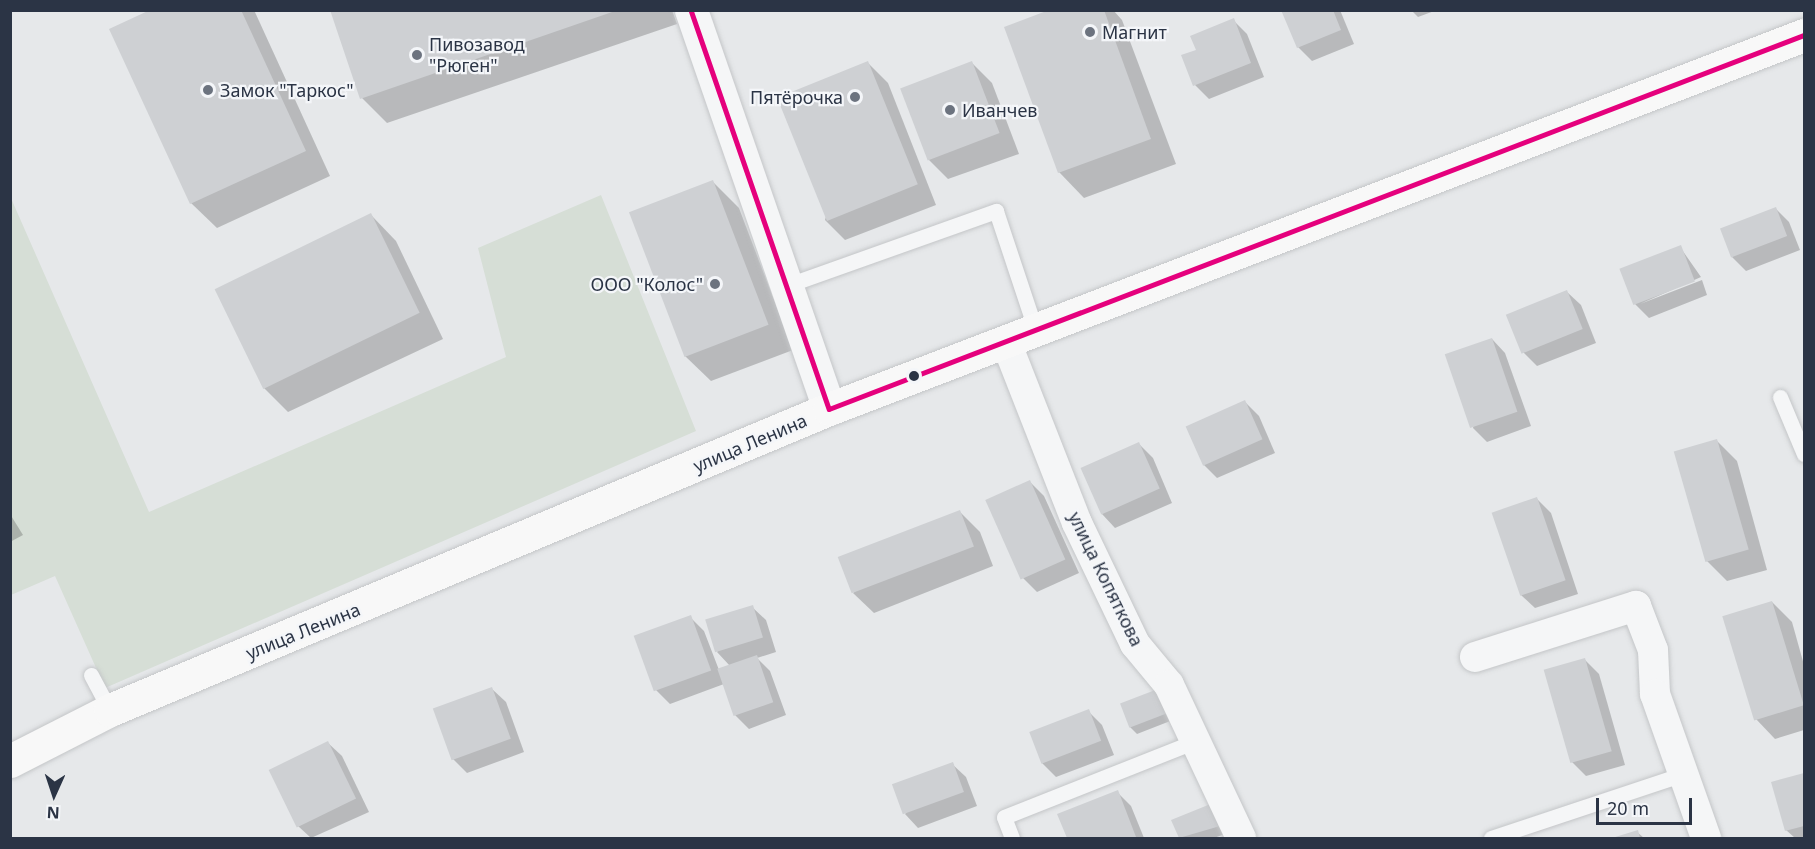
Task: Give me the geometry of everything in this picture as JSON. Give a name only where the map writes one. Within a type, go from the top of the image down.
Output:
[{"type":"main road","name":"улица Ленина","points":[[10,761],[110,710],[829,409],[1804,35]]},
{"type":"street","points":[[691,10],[829,409]]},
{"type":"street","name":"улица Копяткова","points":[[1021,337],[1081,534],[1135,644],[1169,685],[1198,740],[1241,838]]},
{"type":"street","points":[[1475,657],[1636,606],[1653,650],[1655,694],[1706,838]]},
{"type":"lane","points":[[788,285],[996,211],[1021,337]]},
{"type":"lane","points":[[1780,397],[1804,454]]},
{"type":"lane","points":[[92,675],[110,710]]},
{"type":"lane","points":[[1012,838],[1004,817],[1198,740]]},
{"type":"lane","points":[[1491,838],[1683,774]]},
{"type":"shaded area","points":[[601,195],[696,431],[105,688],[55,576],[11,595],[10,196],[149,512],[506,357],[478,248]]},
{"type":"building","name":"Замок \"Таркос\"","points":[[150,10],[241,10],[306,151],[190,204],[109,29]]},
{"type":"building","name":"Пивозавод \"Рюген\"","points":[[330,10],[615,10],[615,11],[360,99]]},
{"type":"building","points":[[1049,10],[1104,10],[1151,139],[1058,173],[1004,27]]},
{"type":"building","points":[[1281,10],[1333,10],[1341,30],[1297,48]]},
{"type":"building","points":[[1234,18],[1251,63],[1193,86],[1181,55],[1196,50],[1190,36]]},
{"type":"building","points":[[868,61],[918,184],[827,221],[777,98]]},
{"type":"building","name":"Иванчев","points":[[972,61],[1000,133],[928,160],[900,89]]},
{"type":"building","points":[[713,180],[769,325],[685,357],[629,212]]},
{"type":"building","points":[[1776,207],[1787,236],[1731,257],[1720,229]]},
{"type":"building","points":[[371,213],[420,313],[263,389],[215,289]]},
{"type":"building","points":[[1681,245],[1695,281],[1633,305],[1619,269]]},
{"type":"building","points":[[1567,290],[1583,329],[1522,354],[1506,315]]},
{"type":"building","points":[[1492,338],[1517,412],[1470,428],[1445,354]]},
{"type":"building","points":[[1245,400],[1262,439],[1203,466],[1186,426]]},
{"type":"building","points":[[1717,439],[1749,550],[1705,562],[1674,451]]},
{"type":"building","points":[[1139,442],[1160,489],[1101,515],[1081,468]]},
{"type":"building","points":[[1030,480],[1065,559],[1021,579],[985,500]]},
{"type":"building","points":[[1537,497],[1566,580],[1520,596],[1492,513]]},
{"type":"building","points":[[960,510],[974,546],[852,593],[838,557]]},
{"type":"building","points":[[1772,601],[1804,705],[1754,720],[1722,616]]},
{"type":"building","points":[[753,605],[763,638],[715,652],[705,620]]},
{"type":"building","points":[[691,615],[711,670],[654,691],[634,636]]},
{"type":"building","points":[[757,655],[773,702],[734,716],[717,669]]},
{"type":"building","points":[[1585,658],[1612,751],[1570,763],[1544,670]]},
{"type":"building","points":[[492,687],[511,739],[452,760],[433,709]]},
{"type":"building","points":[[1163,687],[1172,711],[1129,728],[1120,703]]},
{"type":"building","points":[[1089,709],[1101,741],[1041,764],[1029,732]]},
{"type":"building","points":[[328,741],[356,799],[297,827],[269,770]]},
{"type":"building","points":[[953,762],[964,792],[903,814],[892,784]]},
{"type":"building","points":[[1804,773],[1804,826],[1785,831],[1771,782]]},
{"type":"building","points":[[1118,790],[1136,837],[1067,838],[1057,814]]},
{"type":"building","points":[[1218,801],[1227,824],[1179,838],[1171,820]]},
{"type":"building","points":[[1638,830],[1640,838],[1612,838]]},
{"type":"transit line","points":[[691,10],[829,409]]},
{"type":"transit line","points":[[829,409],[1804,35]]},
{"type":"place","name":"Магнит","points":[[1090,32]]},
{"type":"place","name":"Пивозавод \"Рюген\"","points":[[417,55]]},
{"type":"place","name":"Замок \"Таркос\"","points":[[208,90]]},
{"type":"place","name":"Пятёрочка","points":[[855,97]]},
{"type":"place","name":"Иванчев","points":[[950,110]]},
{"type":"place","name":"ООО \"Колос\"","points":[[715,284]]}]
